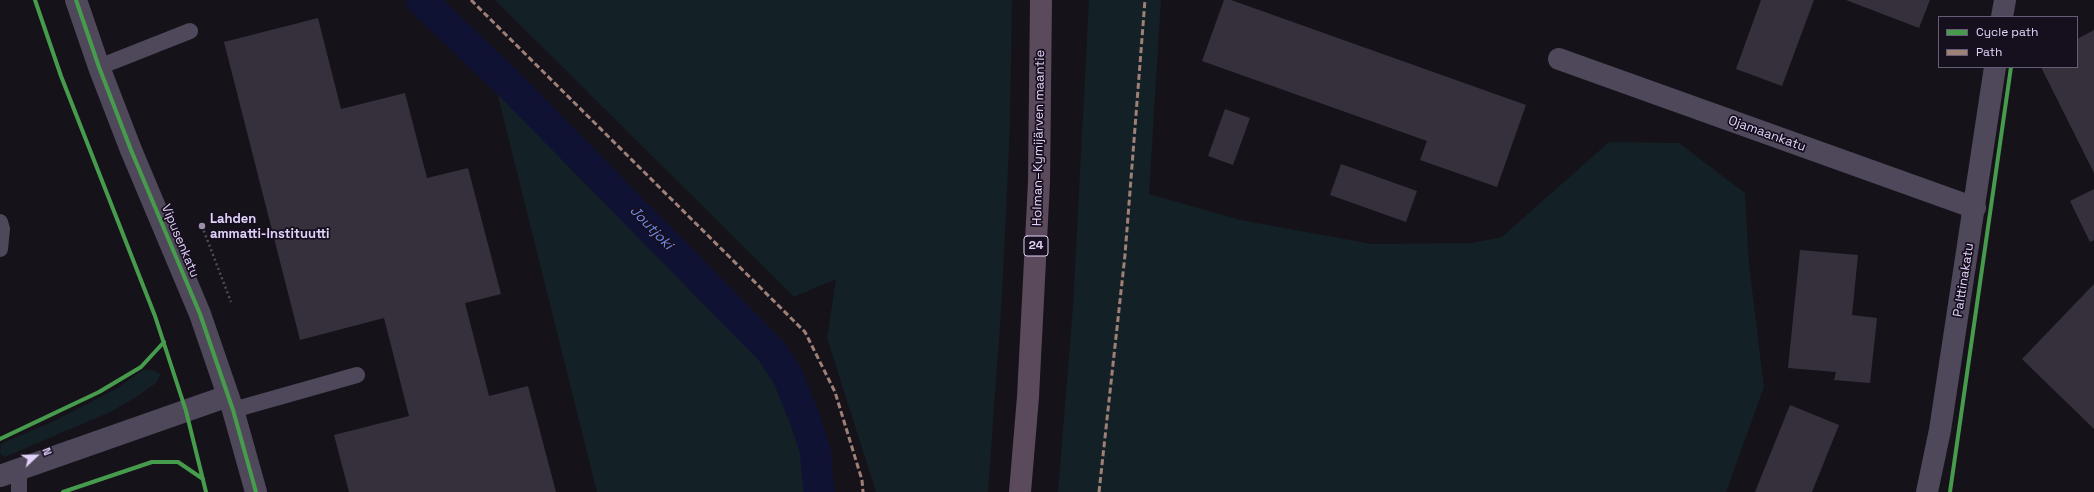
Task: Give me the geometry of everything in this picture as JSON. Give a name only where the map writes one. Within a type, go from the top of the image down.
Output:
[{"type":"highway","name":"Holman–Kymijärven maantie","points":[[1020,492],[1028,397],[1039,182],[1041,0]]},
{"type":"street","name":"Vipusenkatu","points":[[76,0],[99,67],[200,314],[230,403],[256,492]]},
{"type":"street","points":[[2002,16],[2005,0]]},
{"type":"street","name":"Ojamaankatu","points":[[1559,59],[1975,208]]},
{"type":"street","name":"Palttinakatu","points":[[1927,492],[1940,430],[1975,208],[1995,68]]},
{"type":"street","points":[[10,473],[230,403]]},
{"type":"lane","points":[[99,67],[190,31]]},
{"type":"lane","points":[[0,222],[2,229],[0,249]]},
{"type":"lane","points":[[230,403],[357,374]]},
{"type":"lane","points":[[10,473],[19,492]]},
{"type":"path","points":[[202,226],[231,302]]},
{"type":"shaded area","points":[[495,0],[1012,0],[1010,125],[1002,297],[988,492],[876,492],[827,338],[836,279],[794,297]]},
{"type":"shaded area","points":[[1089,0],[1161,0],[1149,194],[1240,220],[1372,244],[1472,243],[1502,237],[1609,142],[1679,143],[1745,193],[1749,264],[1764,387],[1726,492],[1058,492],[1073,306]]},
{"type":"shaded area","points":[[496,88],[750,348],[773,376],[801,441],[806,492],[597,492]]},
{"type":"shaded area","points":[[143,370],[153,370],[161,374],[156,383],[135,398],[110,412],[5,457],[0,454],[1,444],[54,421],[116,389]]},
{"type":"building","points":[[1224,0],[1231,0],[1526,105],[1497,187],[1420,160],[1427,141],[1202,61]]},
{"type":"building","points":[[1761,0],[1814,0],[1782,86],[1736,69]]},
{"type":"building","points":[[1846,0],[1930,0],[1919,28]]},
{"type":"building","points":[[318,18],[341,109],[405,93],[427,178],[468,168],[501,294],[465,303],[489,396],[528,386],[556,492],[349,492],[334,435],[409,416],[384,318],[300,340],[224,42]]},
{"type":"building","points":[[2094,30],[2094,173],[2042,68],[2078,68],[2078,38]]},
{"type":"building","points":[[1225,109],[1250,118],[1233,165],[1208,156]]},
{"type":"building","points":[[1341,164],[1417,191],[1406,222],[1330,195]]},
{"type":"building","points":[[2094,189],[2094,240],[2090,242],[2070,201]]},
{"type":"building","points":[[1800,250],[1858,255],[1852,315],[1877,318],[1870,383],[1834,380],[1836,372],[1788,368]]},
{"type":"building","points":[[2094,284],[2094,429],[2022,359]]},
{"type":"building","points":[[1790,405],[1839,425],[1812,492],[1755,492]]},
{"type":"waterway","name":"Joutjoki","points":[[421,0],[510,85],[772,352],[788,377],[805,419],[815,449],[819,492]]},
{"type":"marked path","points":[[471,0],[805,332],[835,392],[862,480],[863,492]]},
{"type":"marked path","points":[[1099,492],[1125,255],[1145,0]]},
{"type":"cycle path","points":[[35,0],[61,76],[155,316],[186,411],[206,492]]},
{"type":"cycle path","points":[[76,0],[99,67],[131,150],[200,314],[233,410],[256,492]]},
{"type":"cycle path","points":[[1950,492],[2011,68]]},
{"type":"cycle path","points":[[0,439],[99,392],[141,367],[164,342]]},
{"type":"cycle path","points":[[63,492],[152,462],[178,462],[203,479]]},
{"type":"place","name":"Lahden ammatti-Instituutti","points":[[202,226]]}]
